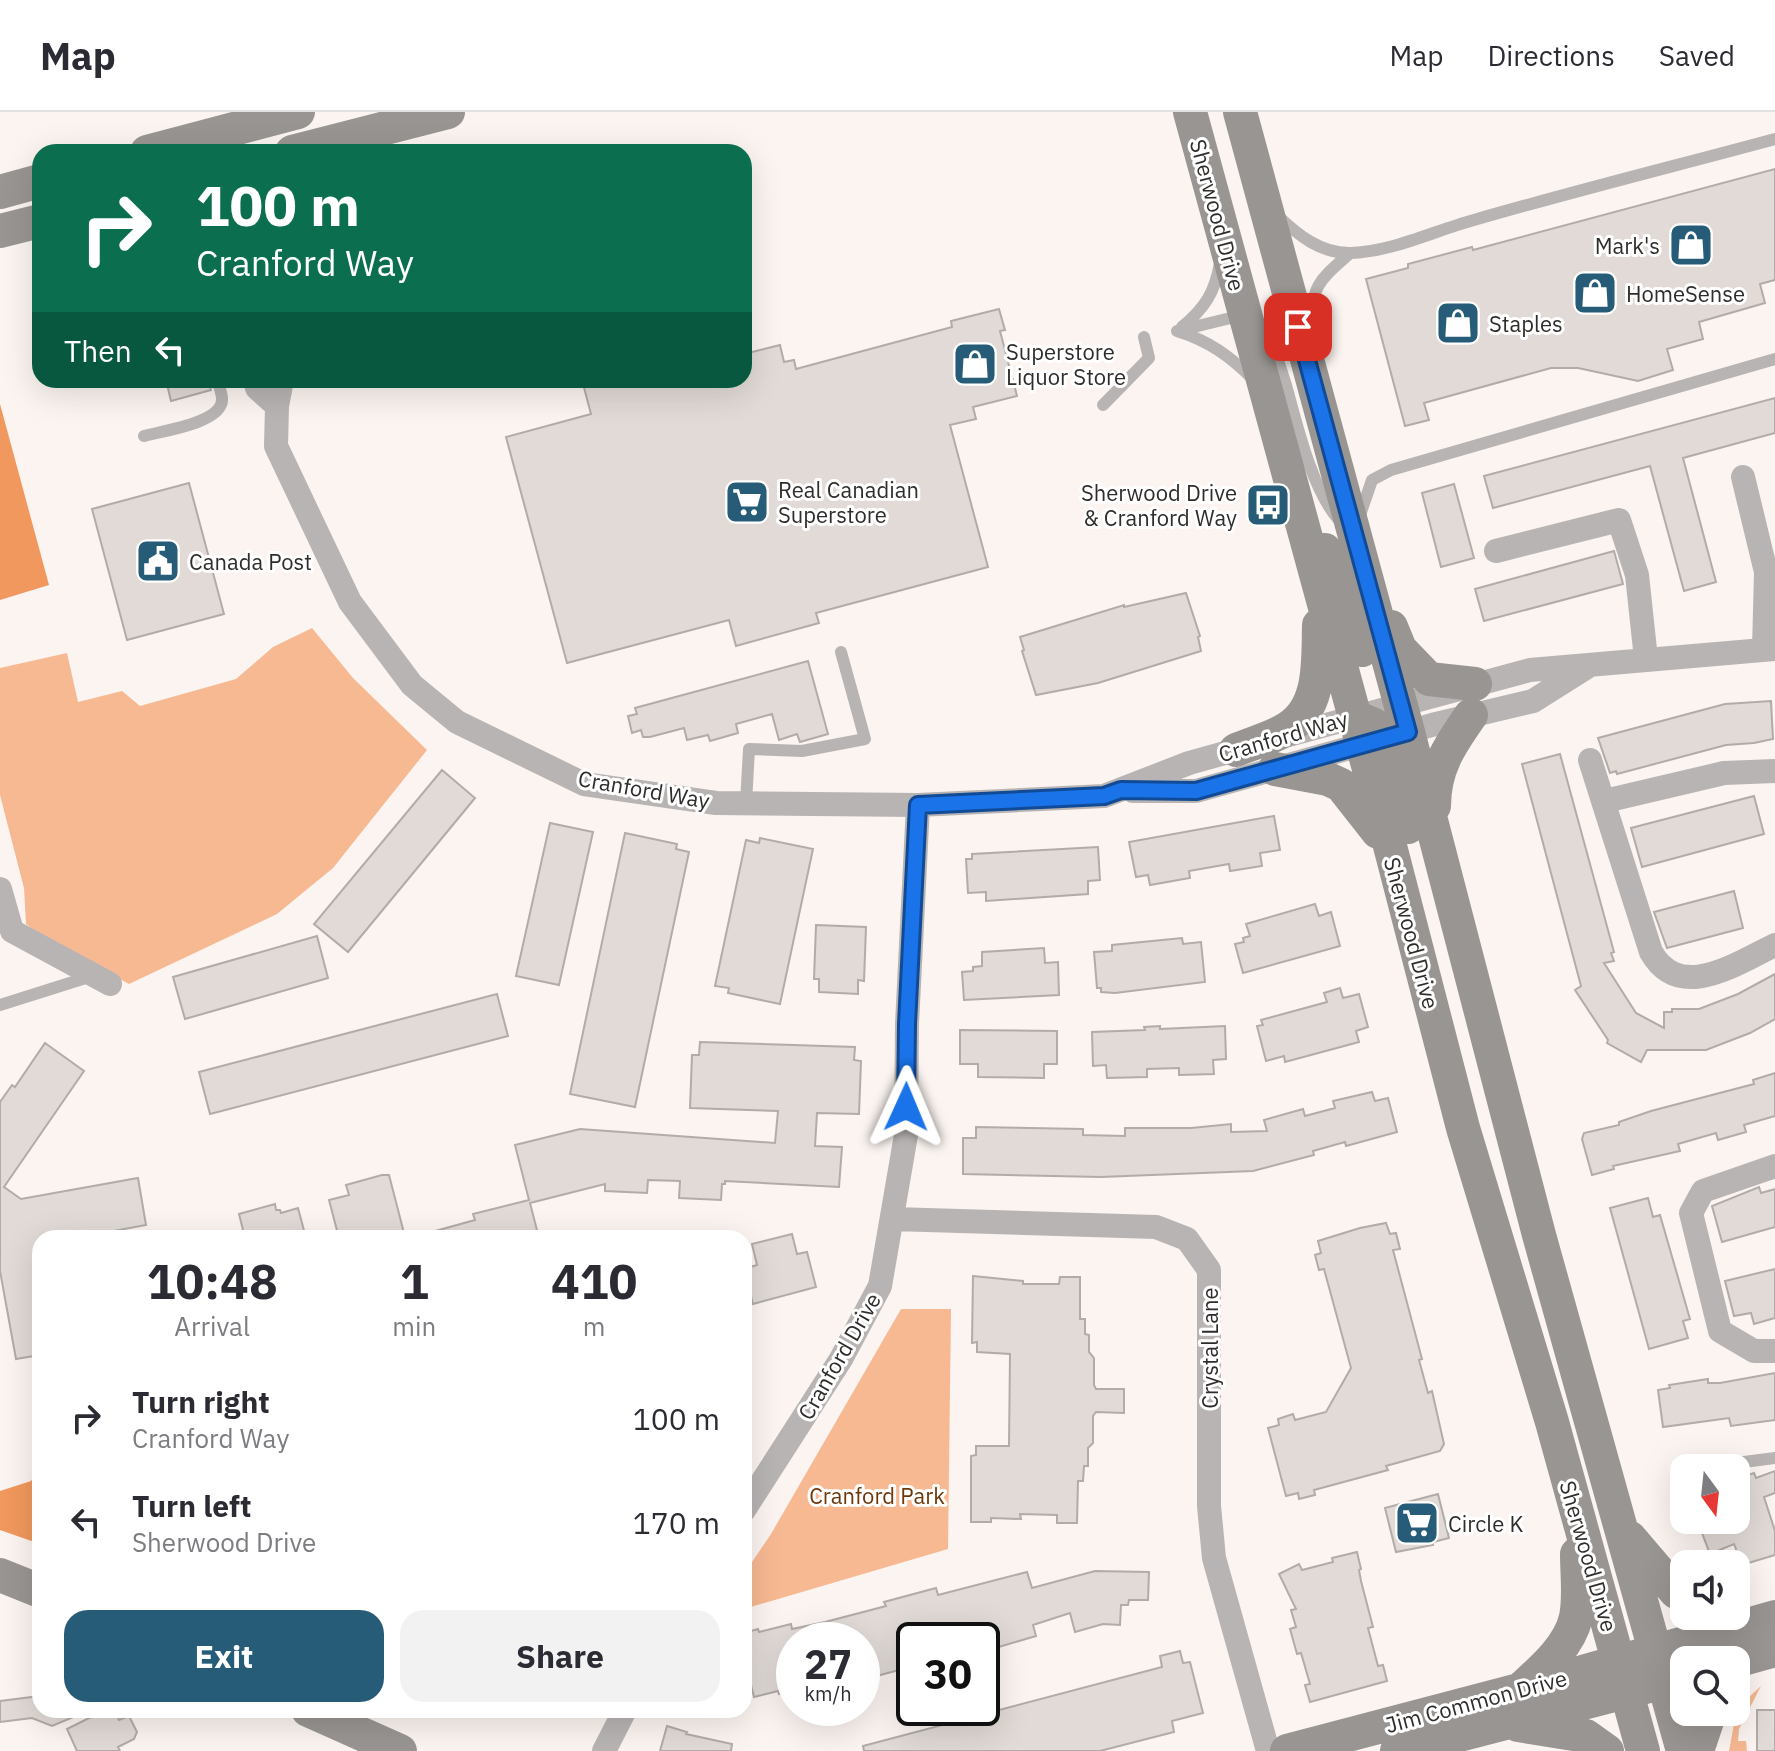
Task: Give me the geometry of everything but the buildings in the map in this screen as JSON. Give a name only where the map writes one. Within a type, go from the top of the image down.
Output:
[{"type":"main road","points":[[203,144],[298,112]]},
{"type":"main road","points":[[341,144],[448,112]]},
{"type":"main road","points":[[1181,112],[1200,149]]},
{"type":"main road","name":"Sherwood Drive","points":[[1190,112],[1319,593],[1381,724],[1446,881],[1621,1528],[1669,1669],[1683,1751]]},
{"type":"main road","points":[[1217,112],[1239,181],[1283,274]]},
{"type":"main road","name":"Sherwood Drive","points":[[1245,122],[1262,197],[1374,608],[1390,846],[1463,1128],[1527,1336],[1643,1751]]},
{"type":"main road","points":[[0,192],[32,183]]},
{"type":"main road","points":[[0,231],[32,223]]},
{"type":"main road","points":[[1293,493],[1336,571],[1381,724],[1462,1027],[1514,1141]]},
{"type":"main road","points":[[1236,750],[1288,728],[1308,705],[1314,692],[1319,593]]},
{"type":"main road","points":[[1374,608],[1388,619],[1400,649],[1429,679],[1473,699],[1437,771],[1434,804],[1446,881]]},
{"type":"main road","points":[[1275,769],[1328,779],[1341,785],[1390,846]]},
{"type":"main road","points":[[1519,1690],[1547,1666],[1573,1628],[1577,1614],[1577,1514]]},
{"type":"main road","points":[[1621,1528],[1670,1585]]},
{"type":"main road","points":[[0,1575],[32,1588]]},
{"type":"main road","points":[[1750,1613],[1775,1615]]},
{"type":"main road","points":[[1623,1677],[1669,1669],[1775,1615]]},
{"type":"main road","name":"Jim Common Drive","points":[[1287,1751],[1519,1690],[1623,1677]]},
{"type":"main road","name":"Jim Common Drive","points":[[1397,1751],[1506,1723],[1623,1677]]},
{"type":"main road","points":[[326,1718],[400,1751]]},
{"type":"main road","points":[[1506,1723],[1586,1736],[1607,1751]]},
{"type":"main road","points":[[1697,1751],[1705,1726]]},
{"type":"street","points":[[257,388],[277,406]]},
{"type":"street","name":"Cranford Way","points":[[280,388],[276,446],[350,602],[412,685],[465,727],[584,784],[716,803],[918,805],[1104,796],[1189,763],[1236,750],[1381,724]]},
{"type":"street","points":[[1381,724],[1473,699],[1533,701],[1592,663],[1769,649],[1766,572],[1743,477]]},
{"type":"street","points":[[1496,551],[1619,520],[1637,575],[1646,659]]},
{"type":"street","name":"Cranford Way","points":[[1121,790],[1196,791],[1275,769],[1381,724]]},
{"type":"street","points":[[1590,760],[1651,952],[1658,964],[1678,978],[1711,975],[1775,945]]},
{"type":"street","points":[[1605,801],[1724,773],[1775,771]]},
{"type":"street","name":"Cranford Drive","points":[[752,1498],[841,1359],[880,1286],[906,1135],[907,1024],[918,805]]},
{"type":"street","points":[[0,889],[6,935],[101,980]]},
{"type":"street","points":[[1775,1166],[1703,1191],[1691,1213],[1720,1331],[1754,1351],[1775,1351]]},
{"type":"street","name":"Crystal Lane","points":[[893,1219],[1156,1227],[1187,1239],[1209,1270],[1209,1506],[1214,1558],[1268,1751]]},
{"type":"street","points":[[604,1751],[621,1718]]},
{"type":"lane","points":[[1262,197],[1293,233],[1310,243],[1349,254],[1411,243],[1471,221],[1775,139]]},
{"type":"lane","points":[[1177,331],[1201,311],[1209,299],[1217,282],[1224,234]]},
{"type":"lane","points":[[1306,354],[1314,293],[1320,280],[1349,254]]},
{"type":"lane","points":[[1177,331],[1245,314],[1268,336],[1276,351],[1303,443],[1328,507],[1355,537]]},
{"type":"lane","points":[[1177,331],[1215,347],[1234,360],[1266,392]]},
{"type":"lane","points":[[1103,405],[1149,358],[1144,337]]},
{"type":"lane","points":[[1355,537],[1372,480],[1391,470],[1775,359]]},
{"type":"lane","points":[[144,436],[211,418],[220,409],[223,400],[219,388]]},
{"type":"lane","points":[[746,803],[749,749],[802,751],[865,739],[841,652]]},
{"type":"lane","points":[[0,1005],[101,980]]},
{"type":"lane","points":[[1750,1461],[1775,1458]]},
{"type":"green space","points":[[312,628],[353,678],[427,750],[333,868],[277,914],[129,984],[48,941],[26,924],[24,888],[0,795],[0,668],[67,653],[78,702],[122,691],[140,706],[236,679],[273,647]]},
{"type":"green space","name":"Cranford Park","points":[[901,1309],[951,1309],[948,1549],[752,1607],[752,1562]]},
{"type":"green space","points":[[1761,1686],[1750,1708],[1750,1696]]},
{"type":"green space","points":[[1734,1726],[1741,1726],[1738,1741],[1746,1741],[1747,1751],[1729,1751]]},
{"type":"shaded area","points":[[0,404],[49,585],[0,600]]},
{"type":"shaded area","points":[[31,1481],[32,1541],[0,1530],[0,1491]]},
{"type":"place","name":"Mark's","points":[[1691,245]]},
{"type":"place","name":"HomeSense","points":[[1595,293]]},
{"type":"place","name":"Staples","points":[[1458,323]]},
{"type":"place","name":"Superstore Liquor Store","points":[[975,364]]},
{"type":"place","name":"Real Canadian Superstore","points":[[747,502]]},
{"type":"place","name":"Sherwood Drive & Cranford Way","points":[[1268,505]]},
{"type":"place","name":"Canada Post","points":[[158,561]]},
{"type":"place","name":"Circle K","points":[[1417,1523]]},
{"type":"route","points":[[906,1107],[918,805],[1104,796],[1121,790],[1196,791],[1408,732],[1298,327]]}]
